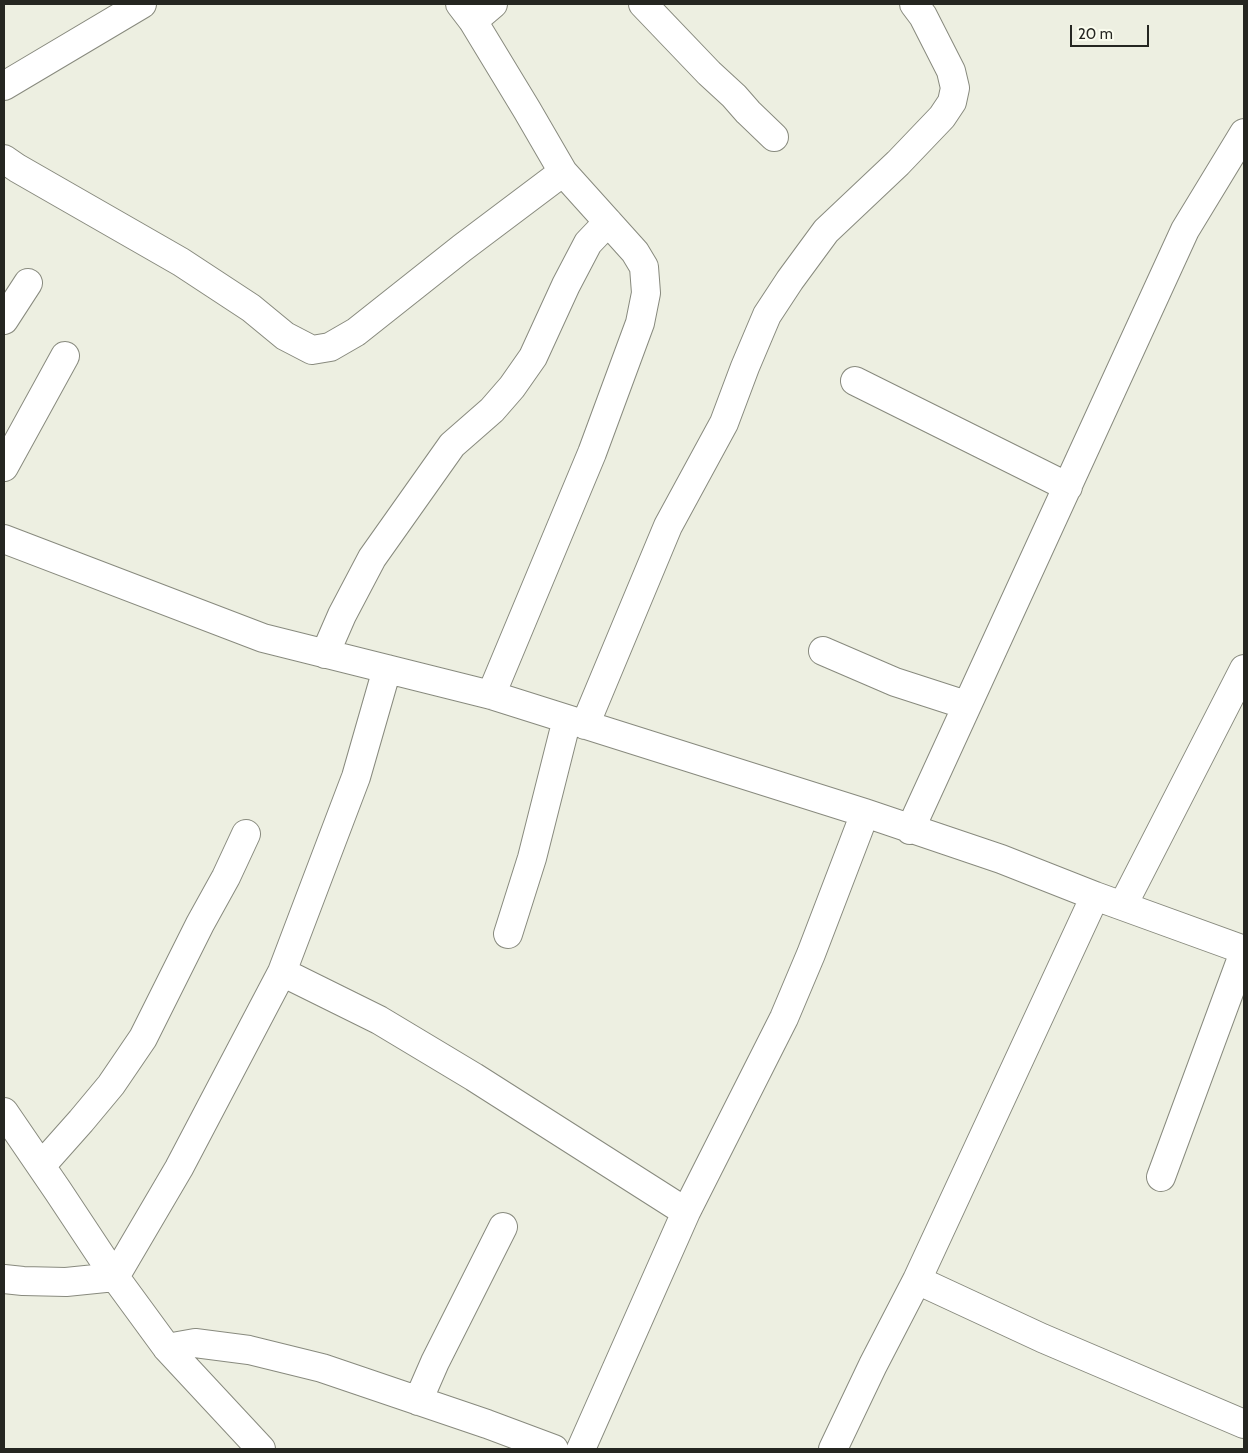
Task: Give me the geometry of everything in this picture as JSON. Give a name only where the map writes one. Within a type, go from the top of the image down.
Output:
[{"type":"street","points":[[4,86],[142,4]]},
{"type":"street","points":[[491,696],[592,453],[640,323],[646,293],[644,267],[635,252],[563,172],[466,13],[493,4]]},
{"type":"street","points":[[643,4],[774,137]]},
{"type":"street","points":[[508,934],[576,722],[668,526],[724,423],[744,367],[767,315],[826,231],[898,163],[942,118],[952,102],[955,88],[951,71],[923,16],[914,4]]},
{"type":"street","points":[[910,830],[1185,230],[1244,133]]},
{"type":"street","points":[[4,159],[181,262],[251,308],[285,336],[312,350],[330,347],[356,332],[563,172]]},
{"type":"street","points":[[325,654],[342,615],[372,558],[452,445],[492,410],[512,387],[533,356],[588,243],[608,222]]},
{"type":"street","points":[[4,320],[28,283]]},
{"type":"street","points":[[4,467],[65,356]]},
{"type":"street","points":[[855,381],[1068,487]]},
{"type":"street","points":[[4,539],[263,638],[491,696],[865,813],[910,830],[1001,859],[1244,951],[1161,1177]]},
{"type":"street","points":[[822,651],[895,682],[966,705]]},
{"type":"street","points":[[115,1277],[179,1168],[282,972],[356,777],[388,669]]},
{"type":"street","points":[[1123,906],[1244,669]]},
{"type":"street","points":[[581,1449],[686,1212],[784,1018],[811,954],[865,813]]},
{"type":"street","points":[[41,1166],[82,1121],[111,1085],[143,1038],[226,877],[246,834]]},
{"type":"street","points":[[833,1449],[873,1365],[917,1280],[1095,896]]},
{"type":"street","points":[[282,972],[387,1025],[474,1077],[686,1212]]},
{"type":"street","points":[[4,1112],[115,1277],[166,1348],[261,1449]]},
{"type":"street","points":[[418,1401],[435,1362],[503,1227]]},
{"type":"street","points":[[4,1279],[66,1282],[115,1277]]},
{"type":"street","points":[[917,1280],[1042,1338],[1244,1424]]},
{"type":"street","points":[[166,1348],[195,1343],[249,1350],[322,1368],[487,1424],[554,1449]]}]
